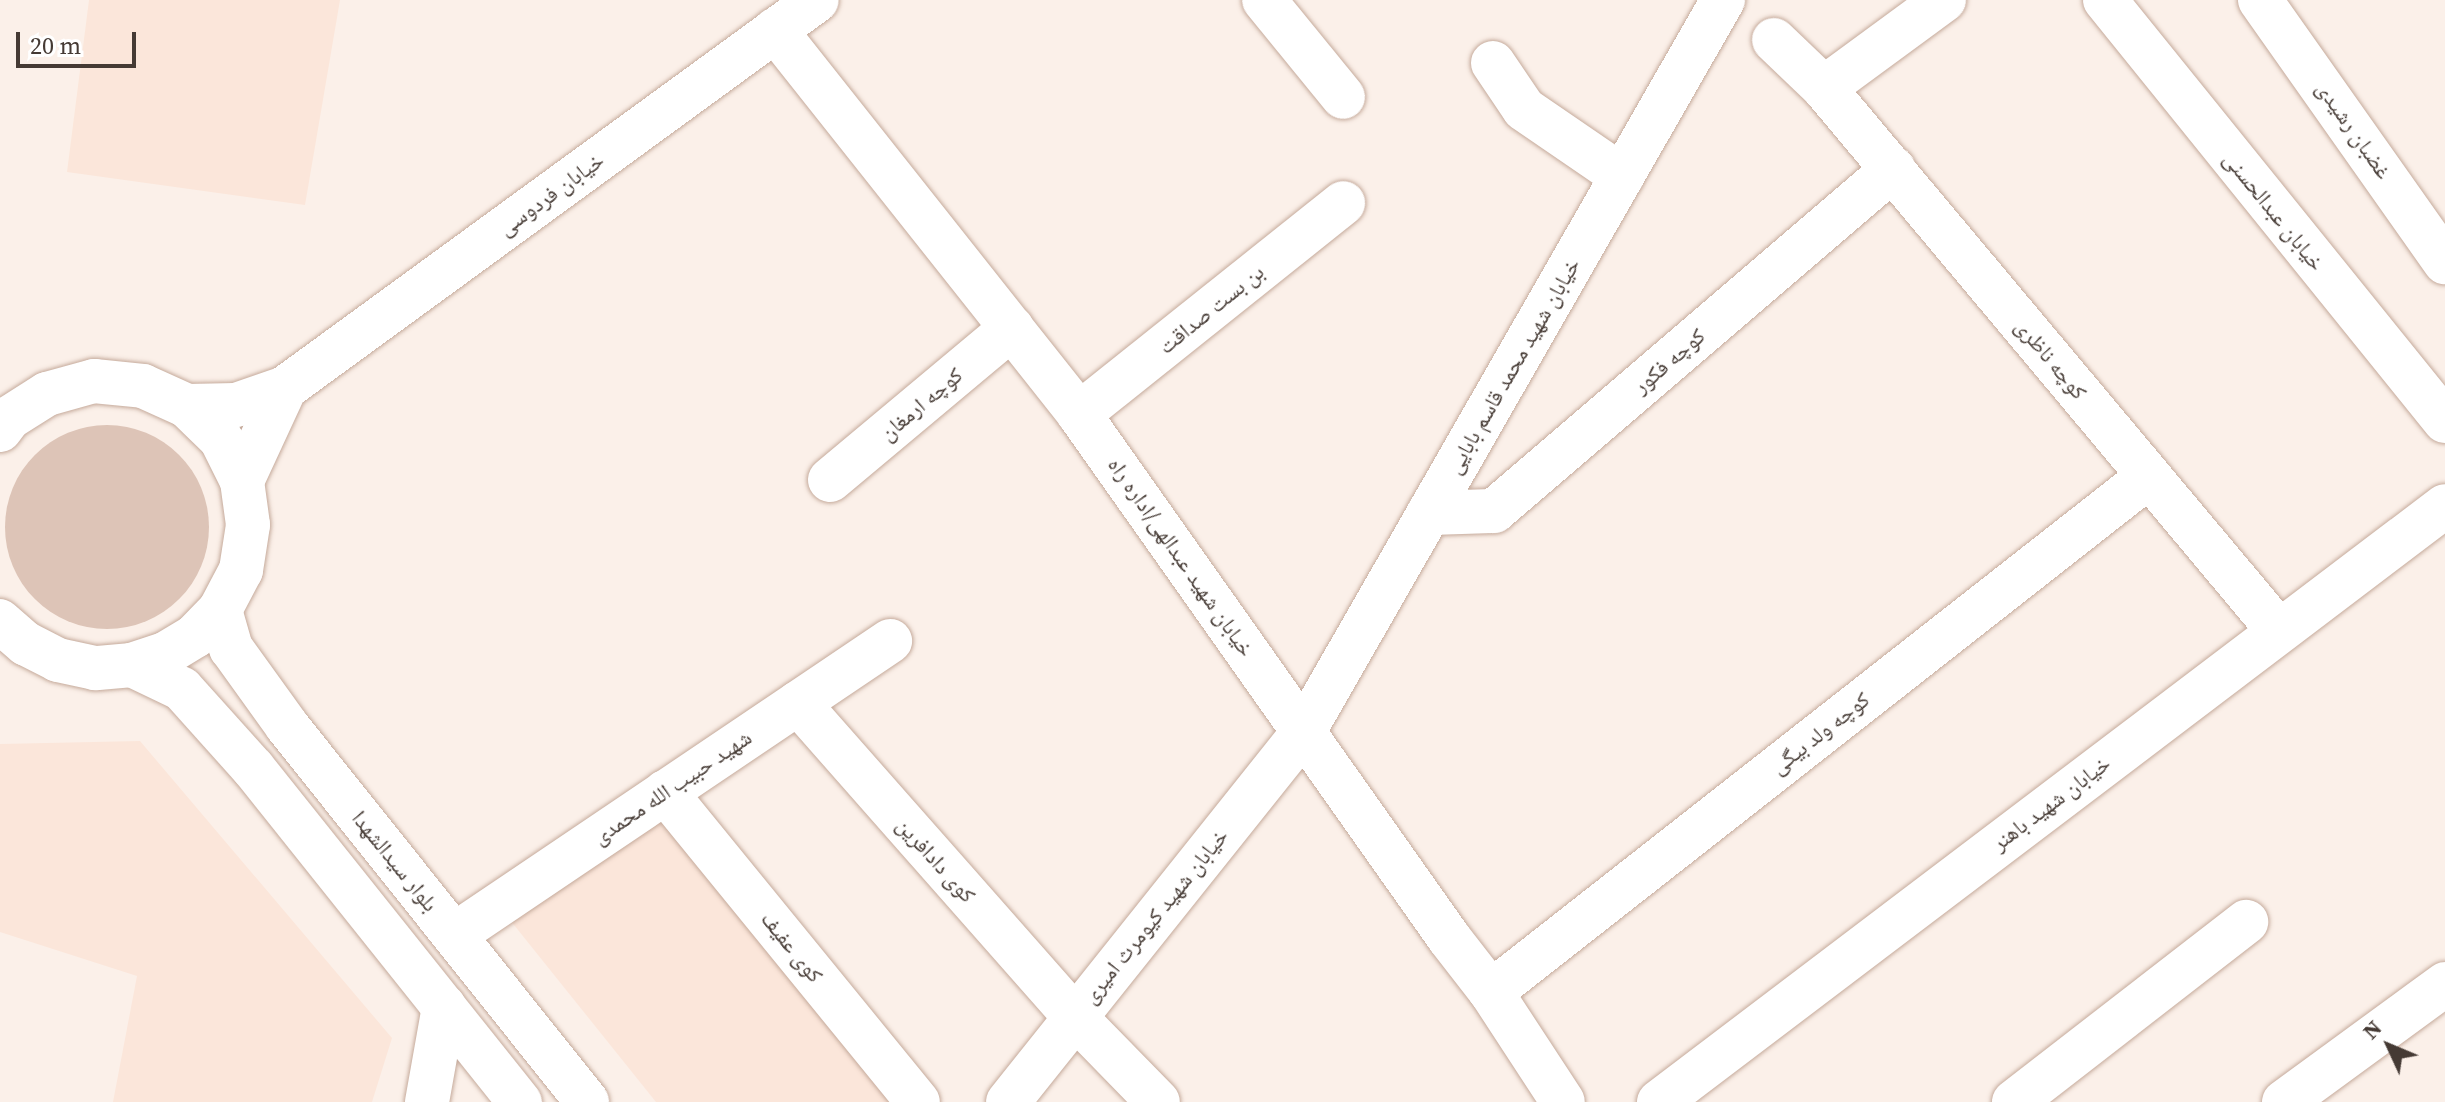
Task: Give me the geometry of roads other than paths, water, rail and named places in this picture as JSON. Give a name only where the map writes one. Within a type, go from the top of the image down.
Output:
[{"type":"street","name":"خیابان فردوسی","points":[[187,406],[236,405],[285,388],[817,0]]},
{"type":"street","points":[[1264,0],[1343,97]]},
{"type":"street","name":"خیابان شهید محمد قاسم بابایی","points":[[1304,731],[1723,0]]},
{"type":"street","points":[[1824,88],[1944,0]]},
{"type":"street","name":"خیابان عبدالحسنی","points":[[2105,0],[2445,421]]},
{"type":"street","name":"غضبان رشیدی","points":[[2260,0],[2445,262]]},
{"type":"street","name":"خیابان شهید عبدالهی/اداره راه","points":[[775,30],[1079,414],[1449,938],[1491,992],[1563,1102]]},
{"type":"street","name":"کوچه ناظری","points":[[1774,40],[1824,88],[2278,630]]},
{"type":"street","points":[[1493,63],[1524,109],[1622,176]]},
{"type":"street","name":"کوچه فکور","points":[[1429,513],[1494,511],[1893,169]]},
{"type":"street","name":"بن بست صداقت","points":[[1079,414],[1343,203]]},
{"type":"street","name":"کوچه ارمغان","points":[[830,480],[1012,328]]},
{"type":"street","points":[[0,430],[9,418],[47,394],[94,381],[143,386],[187,406],[221,439],[242,481],[248,525],[241,570],[220,610],[195,636],[175,648],[132,665],[95,668],[58,660],[9,634]]},
{"type":"street","name":"خیابان فردوسی","points":[[242,481],[285,388]]},
{"type":"street","name":"کوچه ولد بیگی","points":[[1491,992],[2149,476]]},
{"type":"street","name":"خیابان شهید باهنر","points":[[1659,1102],[2445,506]]},
{"type":"street","name":"بلوار سیدالشهدا","points":[[220,610],[231,648],[287,726],[587,1102]]},
{"type":"street","name":"شهید حبیب‌ الله محمدی","points":[[454,935],[890,641]]},
{"type":"street","points":[[132,665],[182,689],[253,768],[520,1102]]},
{"type":"street","name":"کوی دادافرین","points":[[798,703],[1074,1016],[1158,1102]]},
{"type":"street","name":"خیابان شهید کیومرث امیری","points":[[1008,1102],[1304,731]]},
{"type":"street","name":"کوی عفیف","points":[[665,792],[918,1102]]},
{"type":"street","points":[[2014,1102],[2246,922]]},
{"type":"street","points":[[2284,1102],[2445,984]]},
{"type":"street","points":[[427,1102],[444,1007]]}]
